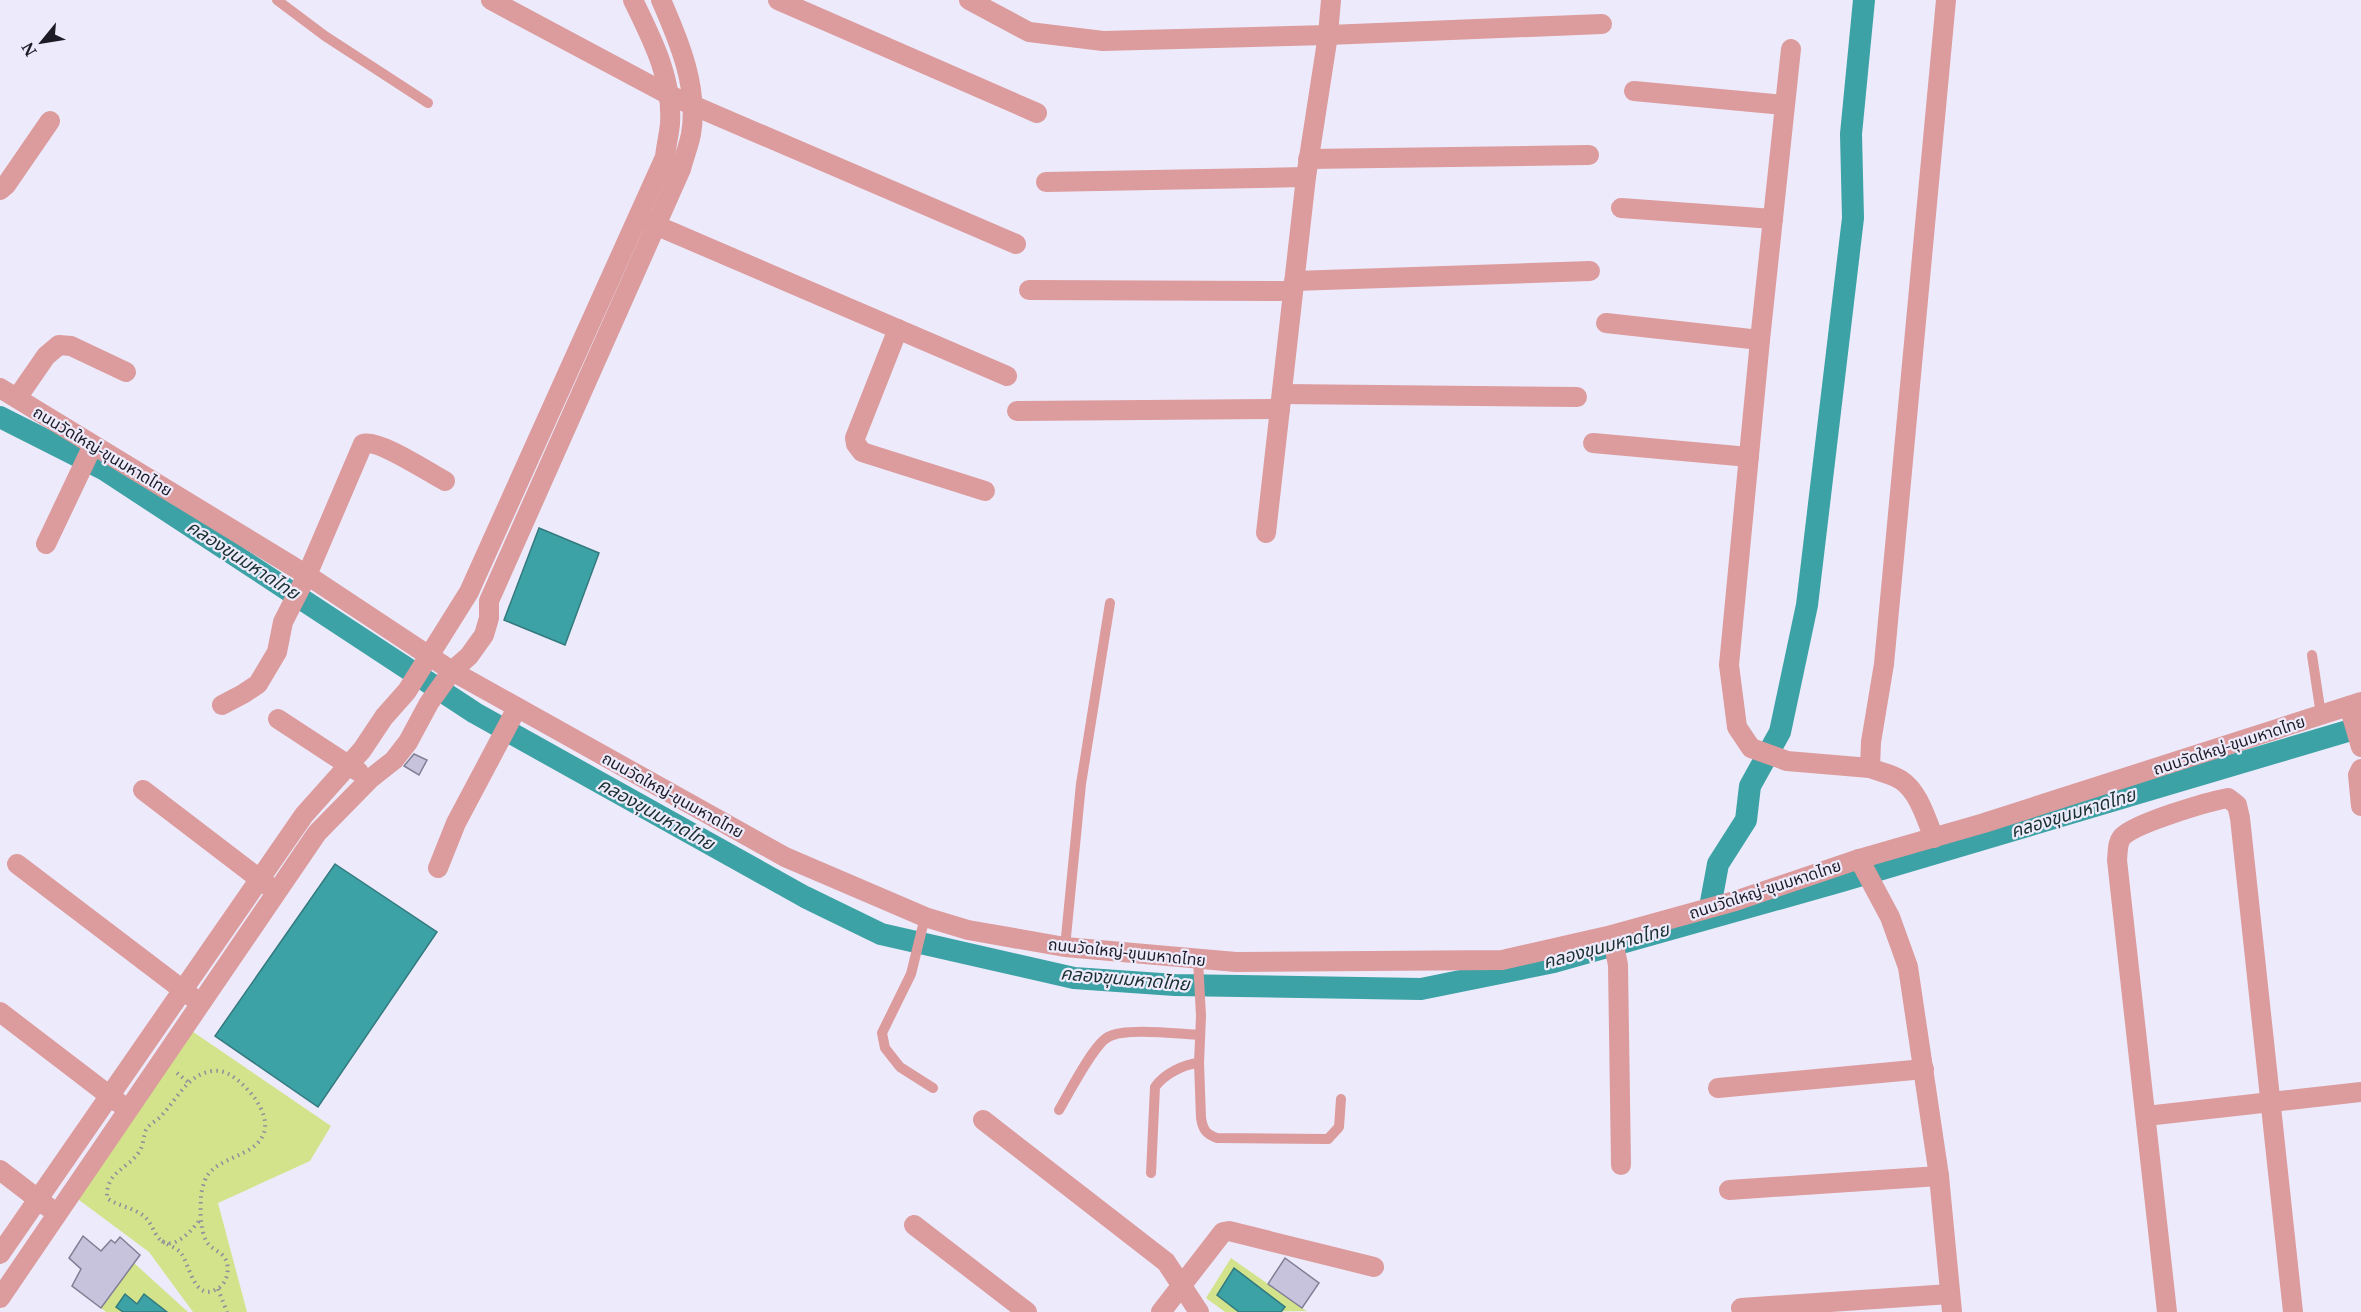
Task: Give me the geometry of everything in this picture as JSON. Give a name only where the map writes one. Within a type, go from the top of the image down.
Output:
[{"type":"street","points":[[491,0],[669,95],[1016,244]]},
{"type":"street","points":[[0,1254],[304,815],[349,765],[384,717],[408,691],[469,592],[664,157],[670,124],[669,95],[658,50],[633,0]]},
{"type":"street","points":[[13,1312],[0,1299],[317,832],[370,779],[394,760],[408,742],[429,703],[452,671],[469,656],[484,635],[489,618],[489,601],[681,169],[691,134],[693,104],[680,43],[661,0]]},
{"type":"street","points":[[778,0],[1037,113]]},
{"type":"street","points":[[969,0],[1029,32],[1103,41],[1602,24]]},
{"type":"street","points":[[1266,533],[1307,168],[1328,35],[1330,0]]},
{"type":"street","points":[[1870,768],[1871,742],[1884,664],[1946,0]]},
{"type":"street","points":[[1791,49],[1729,665],[1737,727],[1751,748],[1787,761],[1870,768],[1899,779],[1910,787],[1934,838]]},
{"type":"street","points":[[1634,91],[1784,105]]},
{"type":"street","points":[[0,190],[6,185],[50,121]]},
{"type":"street","points":[[1046,182],[1589,154]]},
{"type":"street","points":[[1621,208],[1773,219]]},
{"type":"street","points":[[637,218],[1008,376]]},
{"type":"street","points":[[1029,290],[1294,286],[1590,271]]},
{"type":"street","points":[[1606,323],[1760,340]]},
{"type":"street","points":[[897,329],[855,438],[856,444],[862,452],[985,490]]},
{"type":"street","points":[[8,393],[59,345],[71,346],[126,372]]},
{"type":"street","name":"ถนนวัดใหญ่-ขุนมหาดไทย","points":[[8,393],[303,583],[452,671],[513,716],[785,857],[923,924],[1199,968],[1236,962],[1502,960],[1613,938],[1862,865],[1934,838],[2355,704]]},
{"type":"street","points":[[1017,411],[1281,402],[1577,397]]},
{"type":"street","points":[[222,705],[258,684],[277,652],[283,622],[303,583],[364,443],[370,442],[384,448],[445,481]]},
{"type":"street","points":[[1593,443],[1749,457]]},
{"type":"street","points":[[46,544],[92,449]]},
{"type":"street","points":[[469,592],[489,601]]},
{"type":"street","points":[[2355,704],[2355,725],[2361,747]]},
{"type":"street","points":[[438,868],[456,823],[513,716]]},
{"type":"street","points":[[278,718],[370,779]]},
{"type":"street","points":[[2361,769],[2358,775],[2361,806]]},
{"type":"street","points":[[143,790],[277,892]]},
{"type":"street","points":[[2167,1312],[2117,860],[2118,843],[2123,836],[2144,824],[2228,798],[2237,805],[2240,818],[2294,1312]]},
{"type":"street","points":[[17,864],[201,1005]]},
{"type":"street","points":[[1741,1308],[1951,1303],[1939,1176],[1908,967],[1890,917],[1862,865]]},
{"type":"street","points":[[1613,938],[1618,964],[1621,1166]]},
{"type":"street","points":[[0,1011],[129,1110]]},
{"type":"street","points":[[1718,1088],[1924,1069]]},
{"type":"street","points":[[2146,1116],[2361,1092]]},
{"type":"street","points":[[983,1120],[1166,1262],[1199,1312]]},
{"type":"street","points":[[0,1170],[57,1214]]},
{"type":"street","points":[[1729,1190],[1939,1176]]},
{"type":"street","points":[[914,1225],[1027,1312]]},
{"type":"street","points":[[1161,1312],[1218,1235],[1230,1231],[1374,1267]]},
{"type":"lane","points":[[277,0],[325,36],[428,103]]},
{"type":"lane","points":[[1065,947],[1081,784],[1110,603]]},
{"type":"lane","points":[[2312,655],[2321,715]]},
{"type":"lane","points":[[923,924],[911,974],[882,1033],[885,1048],[900,1067],[933,1088]]},
{"type":"lane","points":[[1199,968],[1201,1016],[1199,1064],[1202,1127],[1207,1135],[1217,1138],[1328,1139],[1339,1127],[1341,1099]]},
{"type":"lane","points":[[1059,1110],[1094,1051],[1108,1036],[1137,1031],[1200,1035]]},
{"type":"lane","points":[[1151,1173],[1155,1087],[1159,1081],[1189,1064],[1199,1064]]},
{"type":"path","points":[[213,1070],[231,1074],[252,1093],[265,1113],[264,1129],[259,1142],[247,1152],[224,1161],[207,1176],[201,1196],[201,1218],[206,1242],[224,1255],[228,1264],[227,1278],[218,1289],[207,1291],[199,1288],[179,1251],[162,1241],[143,1215],[115,1204],[107,1198],[107,1188],[116,1173],[140,1151],[149,1125],[162,1116],[188,1082],[213,1070]]},
{"type":"path","points":[[162,1241],[170,1243],[178,1241],[195,1227],[201,1218]]},
{"type":"path","points":[[218,1289],[227,1312]]},
{"type":"green space","points":[[186,1027],[331,1126],[310,1161],[218,1203],[247,1312],[193,1312],[149,1252],[71,1194]]},
{"type":"green space","points":[[1231,1258],[1307,1311],[1225,1312],[1206,1298]]},
{"type":"green space","points":[[134,1263],[188,1312],[106,1312],[101,1308]]},
{"type":"water","points":[[539,528],[599,553],[565,645],[504,620]]},
{"type":"water","points":[[335,864],[437,932],[318,1107],[215,1036]]},
{"type":"water","points":[[1234,1268],[1285,1307],[1281,1312],[1239,1312],[1217,1295]]},
{"type":"water","points":[[125,1294],[137,1304],[144,1294],[167,1312],[123,1312],[116,1307]]},
{"type":"building","points":[[414,754],[427,760],[419,775],[404,766]]},
{"type":"building","points":[[83,1236],[101,1251],[111,1240],[115,1243],[120,1237],[140,1255],[101,1308],[72,1286],[81,1269],[69,1258]]},
{"type":"building","points":[[1285,1258],[1319,1283],[1302,1308],[1268,1284]]},
{"type":"waterway","points":[[1708,918],[1718,864],[1746,820],[1750,786],[1780,732],[1807,605],[1853,218],[1851,134],[1864,0]]},
{"type":"waterway","name":"คลองขุนมหาดไทย","points":[[0,417],[105,470],[475,713],[805,897],[881,934],[1074,978],[1175,985],[1421,989],[1554,962],[1842,881],[2361,727]]}]
